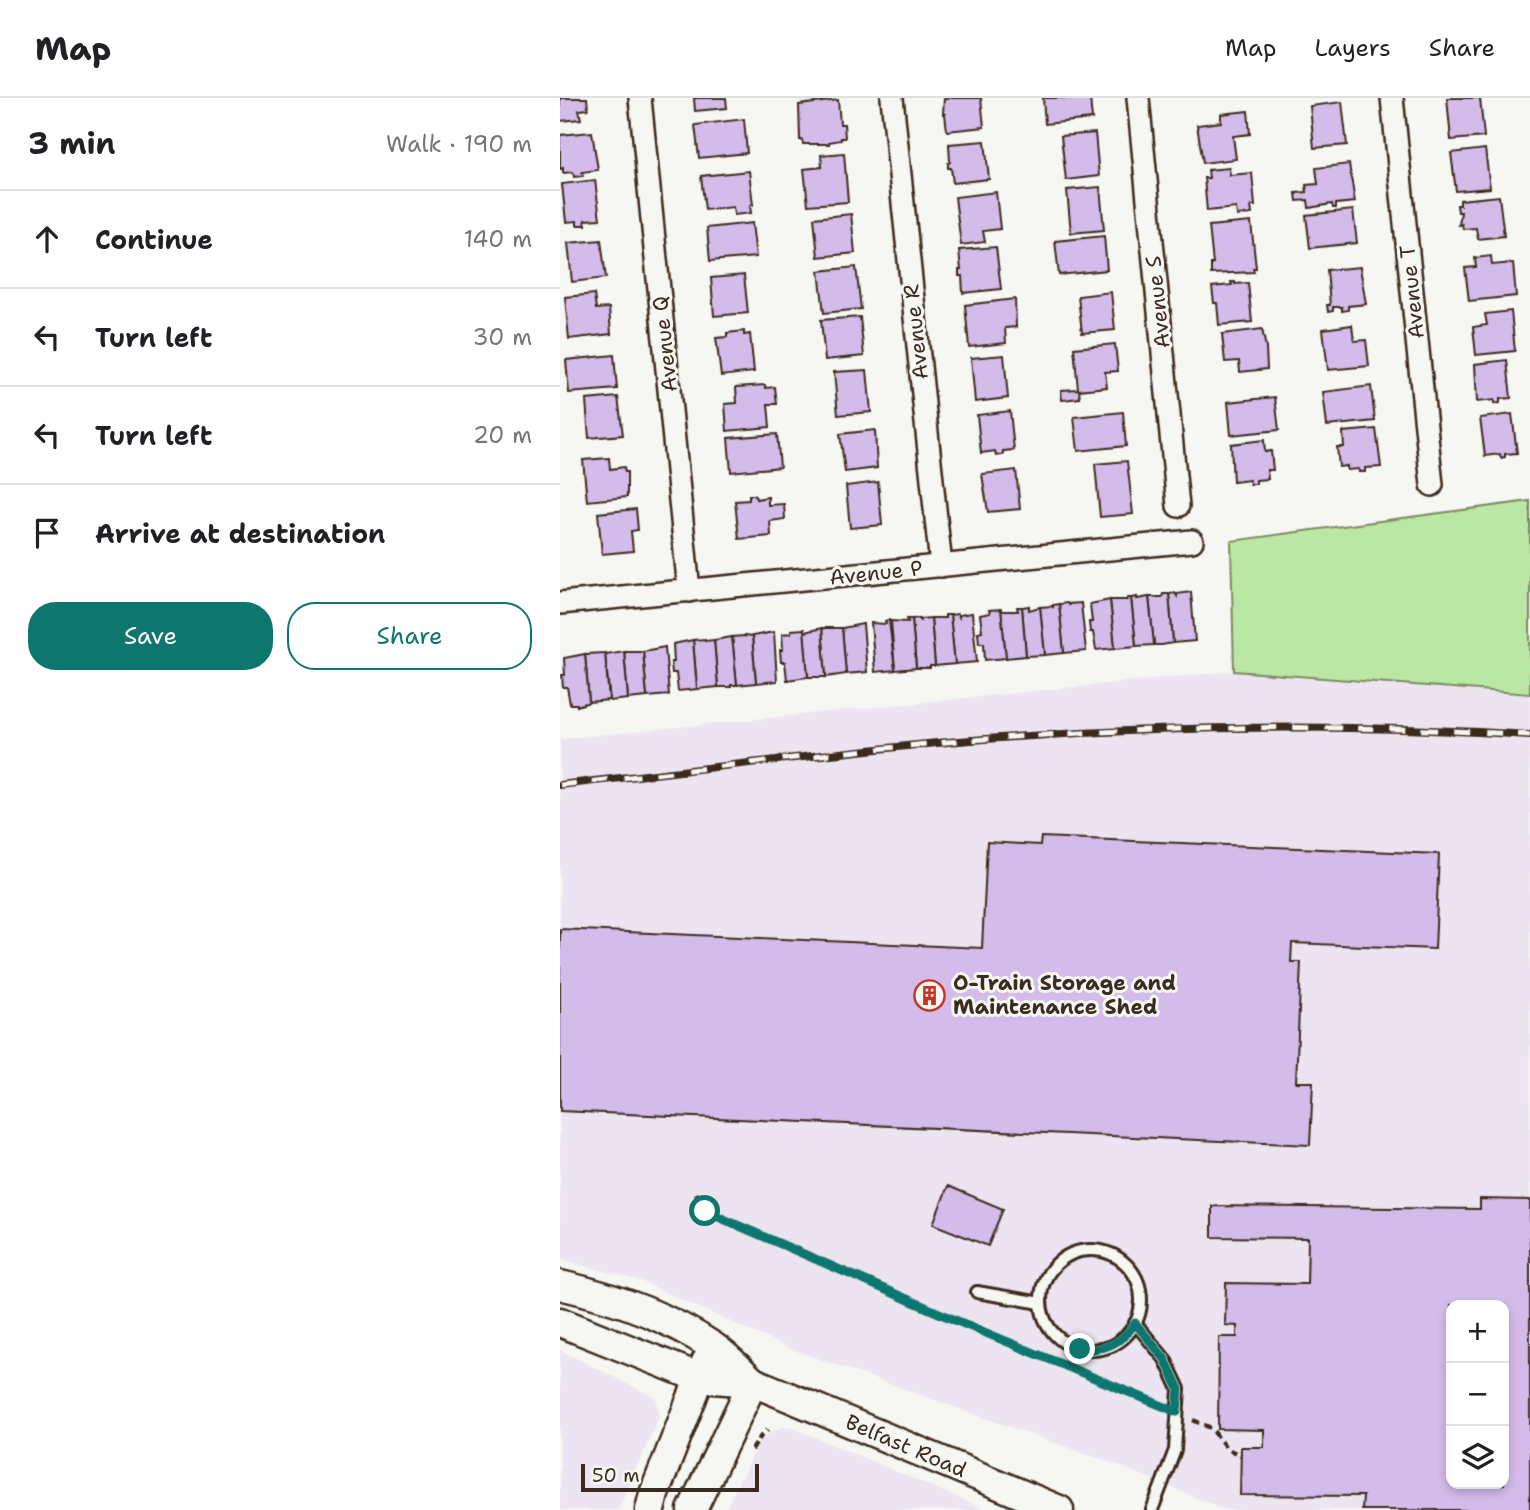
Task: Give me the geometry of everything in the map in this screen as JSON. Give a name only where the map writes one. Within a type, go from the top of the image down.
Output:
[{"type":"street","name":"Avenue Q","points":[[640,98],[689,591]]},
{"type":"street","name":"Avenue R","points":[[892,98],[941,566]]},
{"type":"street","name":"Avenue S","points":[[1138,98],[1178,506]]},
{"type":"street","name":"Avenue T","points":[[1392,98],[1432,485]]},
{"type":"street","name":"Avenue P","points":[[560,603],[1192,541]]},
{"type":"street","name":"Belfast Road","points":[[560,1285],[620,1302],[661,1318],[713,1346],[753,1382]]},
{"type":"street","name":"Belfast Road","points":[[560,1322],[700,1378],[753,1382],[1059,1510]]},
{"type":"street","points":[[650,1510],[713,1346]]},
{"type":"street","points":[[692,1510],[753,1382]]},
{"type":"lane","points":[[1088,1250],[1101,1251],[1124,1263],[1138,1285],[1141,1297],[1135,1323],[1128,1333],[1106,1348],[1080,1349],[1068,1345],[1057,1337],[1043,1316],[1041,1303],[1046,1278],[1053,1267],[1075,1253],[1088,1250]]},
{"type":"lane","points":[[977,1292],[1041,1303]]},
{"type":"lane","points":[[1135,1323],[1165,1359],[1179,1389],[1175,1451],[1152,1510]]},
{"type":"path","points":[[696,1193],[705,1211],[1177,1412],[1211,1428],[1227,1449],[1241,1455]]},
{"type":"path","points":[[746,1461],[768,1430]]},
{"type":"shaded area","points":[[1234,671],[1486,677],[1530,682],[1530,1510],[1226,1510],[1115,1464],[791,1349],[641,1281],[560,1259],[560,739]]},
{"type":"shaded area","points":[[560,1350],[656,1398],[659,1417],[618,1510],[560,1510]]},
{"type":"shaded area","points":[[784,1427],[793,1428],[987,1510],[725,1510],[760,1441]]},
{"type":"green space","points":[[1530,501],[1530,694],[1234,671],[1231,541]]},
{"type":"building","points":[[560,98],[587,98],[588,109],[579,110],[581,119],[560,121]]},
{"type":"building","points":[[694,98],[726,98],[727,108],[695,111]]},
{"type":"building","points":[[944,98],[981,98],[984,127],[947,131],[943,114]]},
{"type":"building","points":[[1043,98],[1090,98],[1092,119],[1045,124]]},
{"type":"building","points":[[1447,98],[1480,98],[1484,137],[1451,140]]},
{"type":"building","points":[[838,100],[840,124],[844,124],[845,138],[829,144],[803,144],[800,140],[799,105]]},
{"type":"building","points":[[1342,102],[1347,145],[1314,148],[1310,106]]},
{"type":"building","points":[[1248,111],[1250,134],[1233,136],[1236,159],[1203,163],[1197,125],[1221,122],[1221,114]]},
{"type":"building","points":[[744,119],[747,153],[699,158],[695,125]]},
{"type":"building","points":[[592,132],[598,170],[582,172],[583,176],[574,177],[573,172],[563,173],[563,168],[560,169],[560,135]]},
{"type":"building","points":[[1095,133],[1099,176],[1066,180],[1061,136]]},
{"type":"building","points":[[985,141],[989,179],[953,183],[951,168],[948,168],[949,144]]},
{"type":"building","points":[[1485,149],[1490,188],[1456,191],[1451,153]]},
{"type":"building","points":[[844,153],[848,202],[808,205],[804,169],[822,167],[821,155]]},
{"type":"building","points":[[1349,164],[1355,202],[1336,204],[1336,208],[1333,208],[1332,204],[1309,208],[1308,200],[1297,201],[1296,193],[1307,192],[1306,185],[1318,184],[1316,168]]},
{"type":"building","points":[[1229,168],[1230,175],[1252,173],[1255,206],[1251,206],[1252,214],[1237,216],[1236,208],[1207,211],[1204,178],[1209,178],[1208,170]]},
{"type":"building","points":[[749,171],[753,205],[750,205],[751,213],[734,215],[733,207],[705,210],[701,176]]},
{"type":"building","points":[[595,180],[600,219],[585,220],[586,225],[577,225],[577,221],[566,222],[562,184]]},
{"type":"building","points":[[1100,187],[1104,230],[1071,233],[1067,190]]},
{"type":"building","points":[[996,192],[1000,229],[983,231],[985,242],[961,245],[955,197]]},
{"type":"building","points":[[1499,196],[1504,236],[1478,239],[1476,228],[1463,229],[1462,224],[1459,225],[1461,212],[1458,212],[1457,205],[1460,205],[1460,200]]},
{"type":"building","points":[[1353,210],[1357,243],[1310,248],[1306,215]]},
{"type":"building","points":[[851,214],[855,253],[818,257],[814,218]]},
{"type":"building","points":[[1251,222],[1256,268],[1253,268],[1254,272],[1211,274],[1213,264],[1209,226]]},
{"type":"building","points":[[752,223],[756,257],[710,261],[707,228]]},
{"type":"building","points":[[1104,236],[1107,270],[1059,275],[1055,241]]},
{"type":"building","points":[[601,240],[606,278],[572,282],[568,243]]},
{"type":"building","points":[[996,247],[1001,289],[963,293],[962,276],[959,276],[959,250]]},
{"type":"building","points":[[1491,256],[1492,265],[1513,263],[1516,296],[1469,301],[1465,268],[1476,267],[1475,258]]},
{"type":"building","points":[[856,267],[861,309],[824,313],[819,271]]},
{"type":"building","points":[[1360,267],[1366,304],[1348,306],[1348,310],[1342,311],[1342,307],[1333,307],[1333,311],[1328,312],[1327,305],[1330,305],[1327,270]]},
{"type":"building","points":[[744,275],[748,313],[714,316],[711,278]]},
{"type":"building","points":[[1231,282],[1248,283],[1252,322],[1219,325],[1212,287],[1232,285]]},
{"type":"building","points":[[1111,292],[1115,330],[1082,333],[1078,296]]},
{"type":"building","points":[[594,294],[596,309],[609,308],[611,334],[569,339],[565,297]]},
{"type":"building","points":[[1015,299],[1016,327],[1005,328],[1006,343],[969,347],[965,305]]},
{"type":"building","points":[[1511,311],[1515,351],[1476,355],[1473,327],[1487,325],[1485,314]]},
{"type":"building","points":[[860,317],[864,356],[825,360],[821,320]]},
{"type":"building","points":[[1352,325],[1354,341],[1366,340],[1369,366],[1328,370],[1323,329]]},
{"type":"building","points":[[1262,329],[1267,369],[1240,372],[1239,361],[1225,362],[1222,334]]},
{"type":"building","points":[[744,331],[744,335],[750,334],[754,372],[721,376],[716,338],[727,337],[727,333]]},
{"type":"building","points":[[1115,344],[1118,371],[1105,372],[1107,387],[1079,390],[1080,398],[1062,400],[1061,390],[1078,389],[1074,348]]},
{"type":"building","points":[[614,355],[617,389],[569,393],[566,360]]},
{"type":"building","points":[[1004,355],[1008,398],[975,402],[971,358]]},
{"type":"building","points":[[1507,360],[1511,398],[1500,399],[1500,403],[1494,404],[1494,400],[1477,402],[1475,364]]},
{"type":"building","points":[[867,370],[871,412],[838,415],[834,372]]},
{"type":"building","points":[[765,385],[766,388],[775,387],[777,404],[768,404],[770,427],[727,431],[725,404],[737,403],[736,387]]},
{"type":"building","points":[[1371,386],[1375,421],[1327,426],[1323,392]]},
{"type":"building","points":[[618,397],[623,435],[589,438],[586,400]]},
{"type":"building","points":[[1275,397],[1279,430],[1231,435],[1228,402]]},
{"type":"building","points":[[1010,411],[1014,450],[1003,451],[1003,455],[996,456],[995,451],[981,453],[977,415]]},
{"type":"building","points":[[1123,412],[1126,446],[1078,451],[1074,417]]},
{"type":"building","points":[[1512,414],[1517,453],[1505,454],[1505,457],[1501,458],[1500,454],[1485,456],[1480,418]]},
{"type":"building","points":[[1376,429],[1381,467],[1365,468],[1365,472],[1359,472],[1359,469],[1347,470],[1347,466],[1339,467],[1337,447],[1344,447],[1343,432]]},
{"type":"building","points":[[875,430],[877,468],[845,472],[840,434]]},
{"type":"building","points":[[777,434],[780,467],[731,472],[728,438]]},
{"type":"building","points":[[1264,440],[1265,452],[1271,451],[1273,470],[1267,470],[1268,479],[1256,480],[1256,484],[1250,484],[1249,480],[1233,482],[1231,444]]},
{"type":"building","points":[[609,458],[610,469],[624,467],[627,472],[627,497],[587,501],[583,460]]},
{"type":"building","points":[[1127,461],[1133,514],[1100,517],[1095,464]]},
{"type":"building","points":[[1016,470],[1020,509],[988,512],[982,474]]},
{"type":"building","points":[[878,482],[882,525],[850,528],[846,486]]},
{"type":"building","points":[[749,495],[755,495],[756,499],[768,497],[768,505],[784,504],[785,519],[770,521],[771,536],[739,539],[735,501],[749,500]]},
{"type":"building","points":[[636,509],[638,530],[631,531],[633,551],[602,554],[598,513]]},
{"type":"building","points":[[1191,592],[1195,641],[1173,643],[1169,594],[1175,593],[1177,596]]},
{"type":"building","points":[[1163,594],[1169,594],[1173,643],[1154,645],[1149,597],[1162,597]]},
{"type":"building","points":[[1149,597],[1154,645],[1136,646],[1131,598]]},
{"type":"building","points":[[1131,598],[1136,646],[1115,648],[1110,600]]},
{"type":"building","points":[[1110,600],[1115,648],[1096,650],[1093,632],[1090,632],[1090,604]]},
{"type":"building","points":[[1067,603],[1069,606],[1068,604],[1081,603],[1086,651],[1064,653],[1059,604]]},
{"type":"building","points":[[1059,604],[1064,653],[1045,655],[1040,607],[1053,608],[1053,605]]},
{"type":"building","points":[[1029,606],[1029,610],[1040,607],[1045,655],[1026,656],[1022,607]]},
{"type":"building","points":[[1017,607],[1022,607],[1026,656],[1006,658],[1001,611],[1018,611]]},
{"type":"building","points":[[1001,609],[1006,658],[985,660],[984,643],[979,643],[978,632],[982,631],[980,615],[990,613],[989,610]]},
{"type":"building","points":[[972,613],[977,662],[955,664],[950,615],[957,614],[959,617]]},
{"type":"building","points":[[945,615],[950,615],[955,664],[935,666],[931,618],[945,618]]},
{"type":"building","points":[[931,618],[935,666],[930,668],[916,668],[912,619]]},
{"type":"building","points":[[907,619],[912,619],[916,668],[895,670],[891,621],[908,622]]},
{"type":"building","points":[[889,620],[895,670],[875,672],[871,623],[886,624],[885,621]]},
{"type":"building","points":[[863,624],[867,672],[846,674],[842,628]]},
{"type":"building","points":[[822,628],[842,628],[846,674],[826,677]]},
{"type":"building","points":[[822,628],[826,677],[808,677],[804,632]]},
{"type":"building","points":[[804,629],[808,677],[787,680],[785,662],[781,662],[782,634]]},
{"type":"building","points":[[774,632],[777,681],[756,683],[752,636]]},
{"type":"building","points":[[732,637],[752,637],[756,683],[737,685]]},
{"type":"building","points":[[732,637],[737,685],[718,687],[714,640]]},
{"type":"building","points":[[693,640],[714,640],[718,687],[697,689]]},
{"type":"building","points":[[693,640],[697,689],[678,691],[676,673],[672,673],[673,644]]},
{"type":"building","points":[[665,647],[669,695],[647,697],[643,651]]},
{"type":"building","points":[[624,651],[643,651],[647,697],[628,699]]},
{"type":"building","points":[[624,651],[628,699],[610,701],[605,654]]},
{"type":"building","points":[[605,653],[609,700],[589,702],[585,654]]},
{"type":"building","points":[[585,654],[589,702],[577,706],[570,704],[567,687],[563,687],[564,658]]},
{"type":"building","name":"O-Train Storage and Maintenance Shed","points":[[1041,837],[1439,854],[1435,949],[1292,943],[1291,962],[1301,962],[1296,1082],[1313,1082],[1310,1145],[560,1111],[560,929],[982,948],[987,842],[1040,845]]},
{"type":"building","points":[[948,1186],[1003,1209],[988,1246],[933,1224]]},
{"type":"building","points":[[1480,1199],[1530,1200],[1530,1510],[1362,1510],[1363,1496],[1240,1495],[1241,1447],[1264,1447],[1264,1430],[1218,1429],[1219,1337],[1237,1337],[1237,1326],[1225,1325],[1226,1283],[1307,1284],[1308,1238],[1212,1237],[1212,1206],[1480,1209]]},
{"type":"railway","points":[[560,785],[959,741],[1101,732],[1316,728],[1530,735]]},
{"type":"place","name":"O-Train Storage and Maintenance Shed","points":[[930,995]]},
{"type":"route","points":[[705,1211],[962,1323],[1177,1412],[1179,1389],[1165,1359],[1135,1323],[1118,1342],[1106,1348],[1080,1349]]}]
